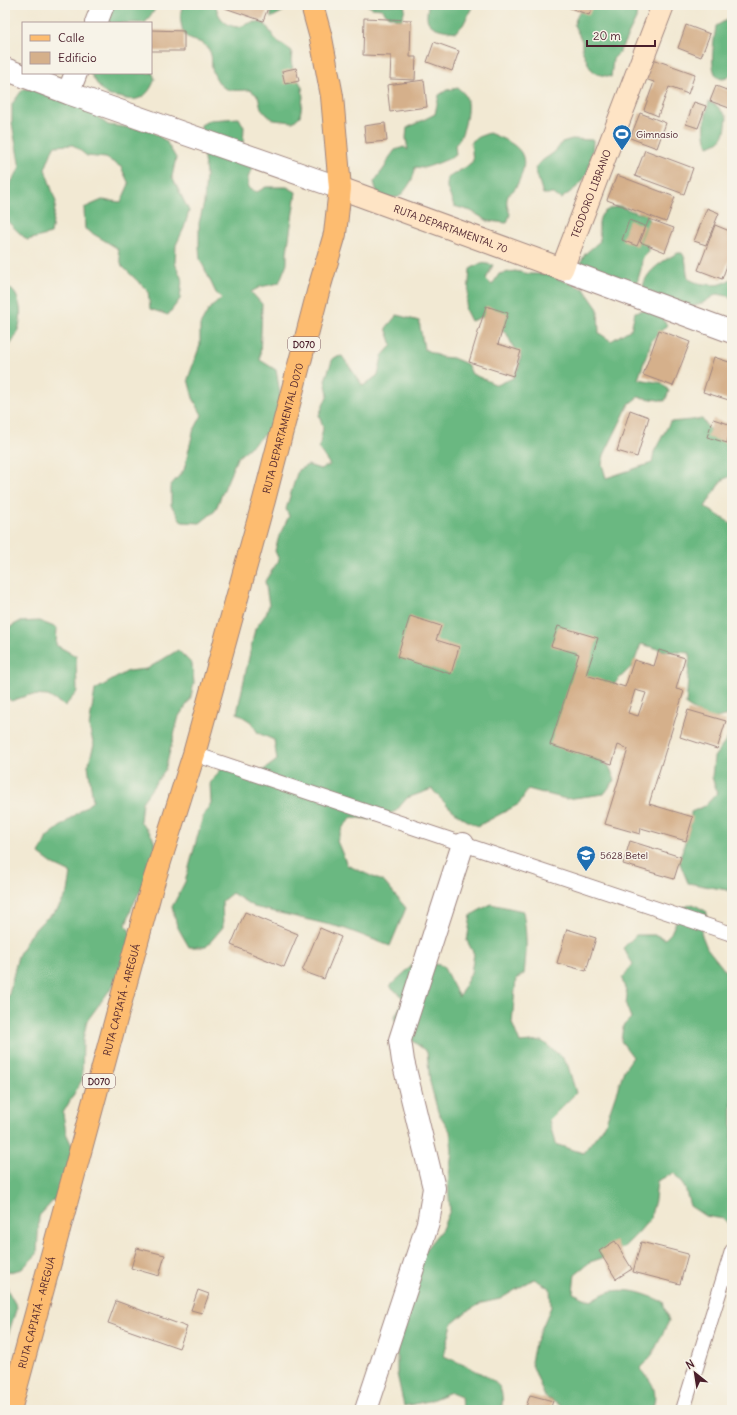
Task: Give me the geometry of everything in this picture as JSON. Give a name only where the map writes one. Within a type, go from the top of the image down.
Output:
[{"type":"main road","name":"RUTA DEPARTAMENTAL D070","points":[[194,754],[264,500],[318,292],[335,234],[340,188],[332,96],[321,38],[312,5]]},
{"type":"main road","name":"TEODORO LIBRANO","points":[[562,269],[663,5]]},
{"type":"main road","name":"RUTA DEPARTAMENTAL 70","points":[[340,188],[562,269]]},
{"type":"main road","name":"RUTA CAPIATÁ - AREGUÁ","points":[[10,1410],[151,890],[194,754]]},
{"type":"street","points":[[96,22],[103,5]]},
{"type":"street","points":[[5,69],[68,93],[340,188]]},
{"type":"street","points":[[68,93],[76,74]]},
{"type":"street","points":[[562,269],[732,332]]},
{"type":"street","points":[[366,1410],[428,1223],[434,1188],[403,1061],[400,1040],[463,844]]},
{"type":"lane","points":[[194,754],[732,934]]},
{"type":"lane","points":[[683,1410],[732,1250]]},
{"type":"green space","points":[[113,5],[156,5],[154,11],[146,22],[104,22]]},
{"type":"green space","points":[[184,5],[216,5],[222,20],[229,25],[237,27],[255,22],[265,24],[276,40],[292,51],[291,61],[293,70],[302,87],[303,97],[300,116],[293,122],[274,120],[261,108],[258,96],[250,90],[233,90],[226,89],[221,86],[213,71],[209,50],[201,43],[189,39],[183,31],[180,16]]},
{"type":"green space","points":[[274,5],[289,5],[289,8],[271,18],[271,9]]},
{"type":"green space","points":[[367,5],[404,5],[405,9],[401,20],[387,15],[382,9],[372,8]]},
{"type":"green space","points":[[428,5],[473,5],[463,25],[456,32],[442,30],[430,24],[427,15]]},
{"type":"green space","points":[[585,5],[637,5],[636,19],[619,53],[613,59],[611,77],[597,74],[590,68],[582,50],[582,41],[574,25],[577,16]]},
{"type":"green space","points":[[732,17],[732,73],[728,77],[722,79],[717,77],[713,64],[713,47],[716,26]]},
{"type":"green space","points":[[152,72],[155,79],[151,88],[145,95],[132,100],[108,95],[100,88],[91,74],[152,74]]},
{"type":"green space","points":[[458,88],[465,95],[467,100],[467,113],[464,129],[455,145],[456,155],[429,166],[422,168],[415,167],[414,175],[410,183],[399,197],[383,199],[377,192],[374,182],[395,150],[404,147],[408,150],[406,138],[407,128],[435,114],[439,95],[447,90]]},
{"type":"green space","points":[[23,89],[40,89],[78,102],[108,125],[149,130],[166,141],[176,158],[172,177],[189,211],[184,228],[176,245],[175,263],[182,280],[180,299],[168,315],[150,309],[148,291],[122,266],[117,248],[85,229],[84,208],[102,200],[121,202],[129,184],[121,167],[106,158],[87,156],[73,145],[54,146],[45,169],[56,202],[51,234],[27,240],[8,222],[5,192],[20,168],[12,123],[12,104]]},
{"type":"green space","points":[[709,102],[717,106],[727,117],[724,136],[718,142],[708,146],[705,135],[705,119]]},
{"type":"green space","points":[[239,118],[244,127],[243,146],[255,160],[248,178],[248,188],[257,192],[266,187],[287,187],[296,192],[287,252],[287,263],[279,283],[260,287],[251,292],[262,304],[260,360],[276,370],[282,405],[278,423],[237,458],[215,511],[200,523],[182,522],[171,505],[171,485],[184,470],[193,432],[202,415],[193,398],[188,379],[200,345],[200,325],[209,309],[222,298],[216,293],[200,259],[199,223],[204,203],[206,174],[201,125],[210,120]]},
{"type":"green space","points":[[489,133],[500,137],[515,146],[523,158],[524,166],[521,175],[516,187],[507,198],[507,205],[510,214],[507,223],[488,221],[471,211],[454,206],[447,188],[447,178],[473,161],[471,142],[478,137]]},
{"type":"green space","points":[[572,139],[593,140],[591,157],[585,176],[577,187],[561,199],[553,194],[543,194],[535,168],[552,154],[562,142]]},
{"type":"green space","points":[[619,206],[637,213],[647,213],[649,222],[646,232],[648,251],[642,259],[636,286],[586,270],[581,262],[585,254],[600,241],[599,222],[602,214],[611,208]]},
{"type":"green space","points":[[678,253],[682,253],[684,256],[688,277],[693,281],[708,285],[718,285],[732,278],[732,301],[728,296],[717,294],[701,304],[691,307],[643,290],[646,278],[650,272],[655,267]]},
{"type":"green space","points":[[481,263],[493,265],[486,279],[492,285],[499,274],[515,271],[530,274],[546,274],[584,289],[598,309],[599,333],[611,341],[631,329],[635,312],[656,307],[667,325],[652,340],[638,379],[662,383],[669,391],[665,401],[638,397],[629,404],[604,455],[602,464],[606,478],[652,463],[654,452],[670,422],[702,419],[712,433],[727,444],[732,443],[732,475],[721,481],[705,507],[732,524],[732,733],[728,715],[709,720],[686,705],[690,653],[666,651],[641,644],[633,665],[614,684],[564,742],[609,766],[615,780],[604,794],[566,799],[528,789],[519,804],[478,826],[471,823],[453,810],[432,789],[407,798],[396,811],[374,820],[352,817],[343,827],[337,841],[347,865],[384,882],[406,908],[390,946],[343,928],[254,907],[232,893],[222,901],[223,927],[206,947],[189,947],[177,926],[172,907],[185,882],[203,816],[211,803],[210,783],[222,768],[261,772],[277,760],[274,740],[258,733],[251,722],[237,713],[255,629],[266,614],[269,605],[265,581],[279,560],[275,551],[279,536],[289,516],[286,509],[298,470],[308,465],[320,469],[330,465],[319,449],[323,428],[319,415],[328,394],[325,380],[333,358],[342,356],[363,386],[378,375],[382,356],[392,345],[386,328],[397,315],[419,321],[424,349],[441,357],[453,358],[467,364],[472,374],[497,385],[513,378],[519,367],[521,355],[513,347],[507,334],[498,328],[490,314],[471,321],[465,309],[468,295],[470,269]]},
{"type":"green space","points":[[5,284],[16,295],[19,302],[20,324],[14,339],[5,350]]},
{"type":"green space","points":[[39,621],[57,628],[56,645],[76,656],[77,692],[65,706],[48,696],[29,695],[11,701],[5,696],[5,630],[19,622]]},
{"type":"green space","points":[[178,650],[192,664],[194,683],[190,700],[179,716],[165,770],[142,802],[140,821],[152,836],[159,854],[132,907],[126,925],[135,940],[120,976],[87,1021],[83,1039],[82,1080],[63,1113],[66,1133],[74,1150],[64,1189],[39,1216],[37,1254],[22,1269],[5,1273],[5,1004],[9,994],[18,956],[29,936],[42,922],[57,910],[68,892],[71,873],[54,865],[39,854],[47,837],[93,801],[88,765],[94,745],[89,727],[95,690],[128,671],[147,669]]},
{"type":"green space","points":[[732,733],[732,892],[688,883],[679,861],[691,823],[691,812],[705,806],[717,793],[712,777],[714,757]]},
{"type":"green space","points":[[491,904],[523,911],[526,935],[525,965],[524,974],[516,979],[512,1023],[520,1043],[542,1041],[563,1058],[568,1066],[576,1093],[549,1120],[555,1144],[583,1153],[605,1125],[624,1070],[633,1057],[621,1041],[623,1026],[631,1018],[626,1005],[627,995],[622,979],[633,964],[623,948],[636,935],[656,935],[665,939],[671,933],[682,908],[693,904],[707,912],[701,933],[707,948],[726,972],[732,970],[732,1228],[724,1219],[705,1216],[690,1206],[685,1188],[674,1173],[657,1181],[655,1200],[650,1219],[637,1234],[624,1247],[608,1256],[590,1262],[575,1274],[573,1293],[591,1301],[608,1292],[623,1290],[637,1292],[663,1302],[669,1321],[652,1355],[640,1368],[653,1387],[655,1397],[652,1410],[569,1410],[545,1397],[531,1362],[535,1343],[551,1307],[550,1288],[534,1279],[500,1299],[482,1303],[466,1312],[452,1324],[444,1356],[491,1379],[500,1388],[502,1394],[501,1410],[462,1410],[461,1396],[451,1392],[429,1401],[404,1406],[397,1374],[397,1334],[411,1267],[442,1229],[450,1210],[448,1183],[452,1151],[450,1131],[438,1112],[430,1082],[427,1052],[401,1032],[394,1018],[404,999],[390,986],[418,960],[443,966],[459,997],[471,973],[474,954],[467,941],[471,915]]},
{"type":"green space","points":[[5,1273],[8,1291],[17,1307],[5,1344]]},
{"type":"building","points":[[226,5],[269,5],[263,21],[225,8]]},
{"type":"building","points":[[562,5],[593,5],[589,15]]},
{"type":"building","points":[[364,18],[411,20],[410,57],[416,57],[415,80],[390,79],[391,56],[363,55]]},
{"type":"building","points":[[686,25],[710,34],[701,57],[678,48]]},
{"type":"building","points":[[152,30],[184,31],[184,51],[152,51]]},
{"type":"building","points":[[434,42],[459,51],[452,71],[427,62]]},
{"type":"building","points":[[650,58],[695,74],[688,94],[669,87],[658,116],[644,110],[654,82],[642,78]]},
{"type":"building","points":[[296,68],[299,81],[285,84],[282,71]]},
{"type":"building","points":[[424,80],[427,107],[390,112],[387,85]]},
{"type":"building","points":[[716,86],[732,92],[732,109],[710,101]]},
{"type":"building","points":[[694,102],[706,106],[698,128],[686,124]]},
{"type":"building","points":[[640,113],[666,123],[657,148],[630,138]]},
{"type":"building","points":[[385,123],[387,141],[366,143],[364,126]]},
{"type":"building","points":[[645,150],[693,168],[684,194],[635,176]]},
{"type":"building","points":[[617,175],[675,197],[666,222],[607,200]]},
{"type":"building","points":[[707,208],[719,213],[706,245],[694,241]]},
{"type":"building","points":[[649,219],[674,228],[665,252],[640,242]]},
{"type":"building","points":[[629,220],[645,226],[637,246],[622,240]]},
{"type":"building","points":[[715,225],[732,232],[732,252],[722,279],[698,270]]},
{"type":"building","points":[[486,306],[508,313],[498,344],[521,351],[513,376],[469,362]]},
{"type":"building","points":[[659,330],[690,342],[673,386],[643,375]]},
{"type":"building","points":[[714,357],[732,363],[732,401],[703,392]]},
{"type":"building","points":[[630,410],[649,417],[637,457],[617,451]]},
{"type":"building","points":[[713,419],[732,425],[727,443],[707,437]]},
{"type":"building","points":[[410,616],[441,626],[436,640],[459,647],[451,674],[397,657]]},
{"type":"building","points":[[558,626],[598,638],[586,675],[625,687],[634,660],[654,666],[659,650],[685,658],[676,689],[684,691],[649,804],[693,817],[686,841],[641,828],[640,834],[605,824],[628,749],[618,745],[612,764],[550,745],[579,654],[551,646]],"holes":[[[635,690],[646,693],[638,716],[628,713]]]},
{"type":"building","points":[[688,710],[726,721],[717,749],[680,737]]},
{"type":"building","points":[[630,841],[681,857],[674,879],[623,864]]},
{"type":"building","points":[[245,912],[298,934],[284,967],[231,945]]},
{"type":"building","points":[[320,928],[341,937],[324,979],[302,971]]},
{"type":"building","points":[[567,929],[596,938],[586,971],[557,963]]},
{"type":"building","points":[[615,1241],[632,1269],[616,1279],[599,1251]]},
{"type":"building","points":[[641,1242],[688,1254],[680,1284],[633,1272]]},
{"type":"building","points":[[137,1248],[165,1255],[159,1276],[131,1268]]},
{"type":"building","points":[[198,1290],[209,1294],[202,1313],[191,1310]]},
{"type":"building","points":[[116,1301],[187,1327],[179,1348],[108,1323]]},
{"type":"building","points":[[530,1395],[553,1401],[550,1410],[525,1410]]},
{"type":"place","name":"Gimnasio","points":[[622,151]]},
{"type":"place","name":"5628 Betel","points":[[586,872]]}]
